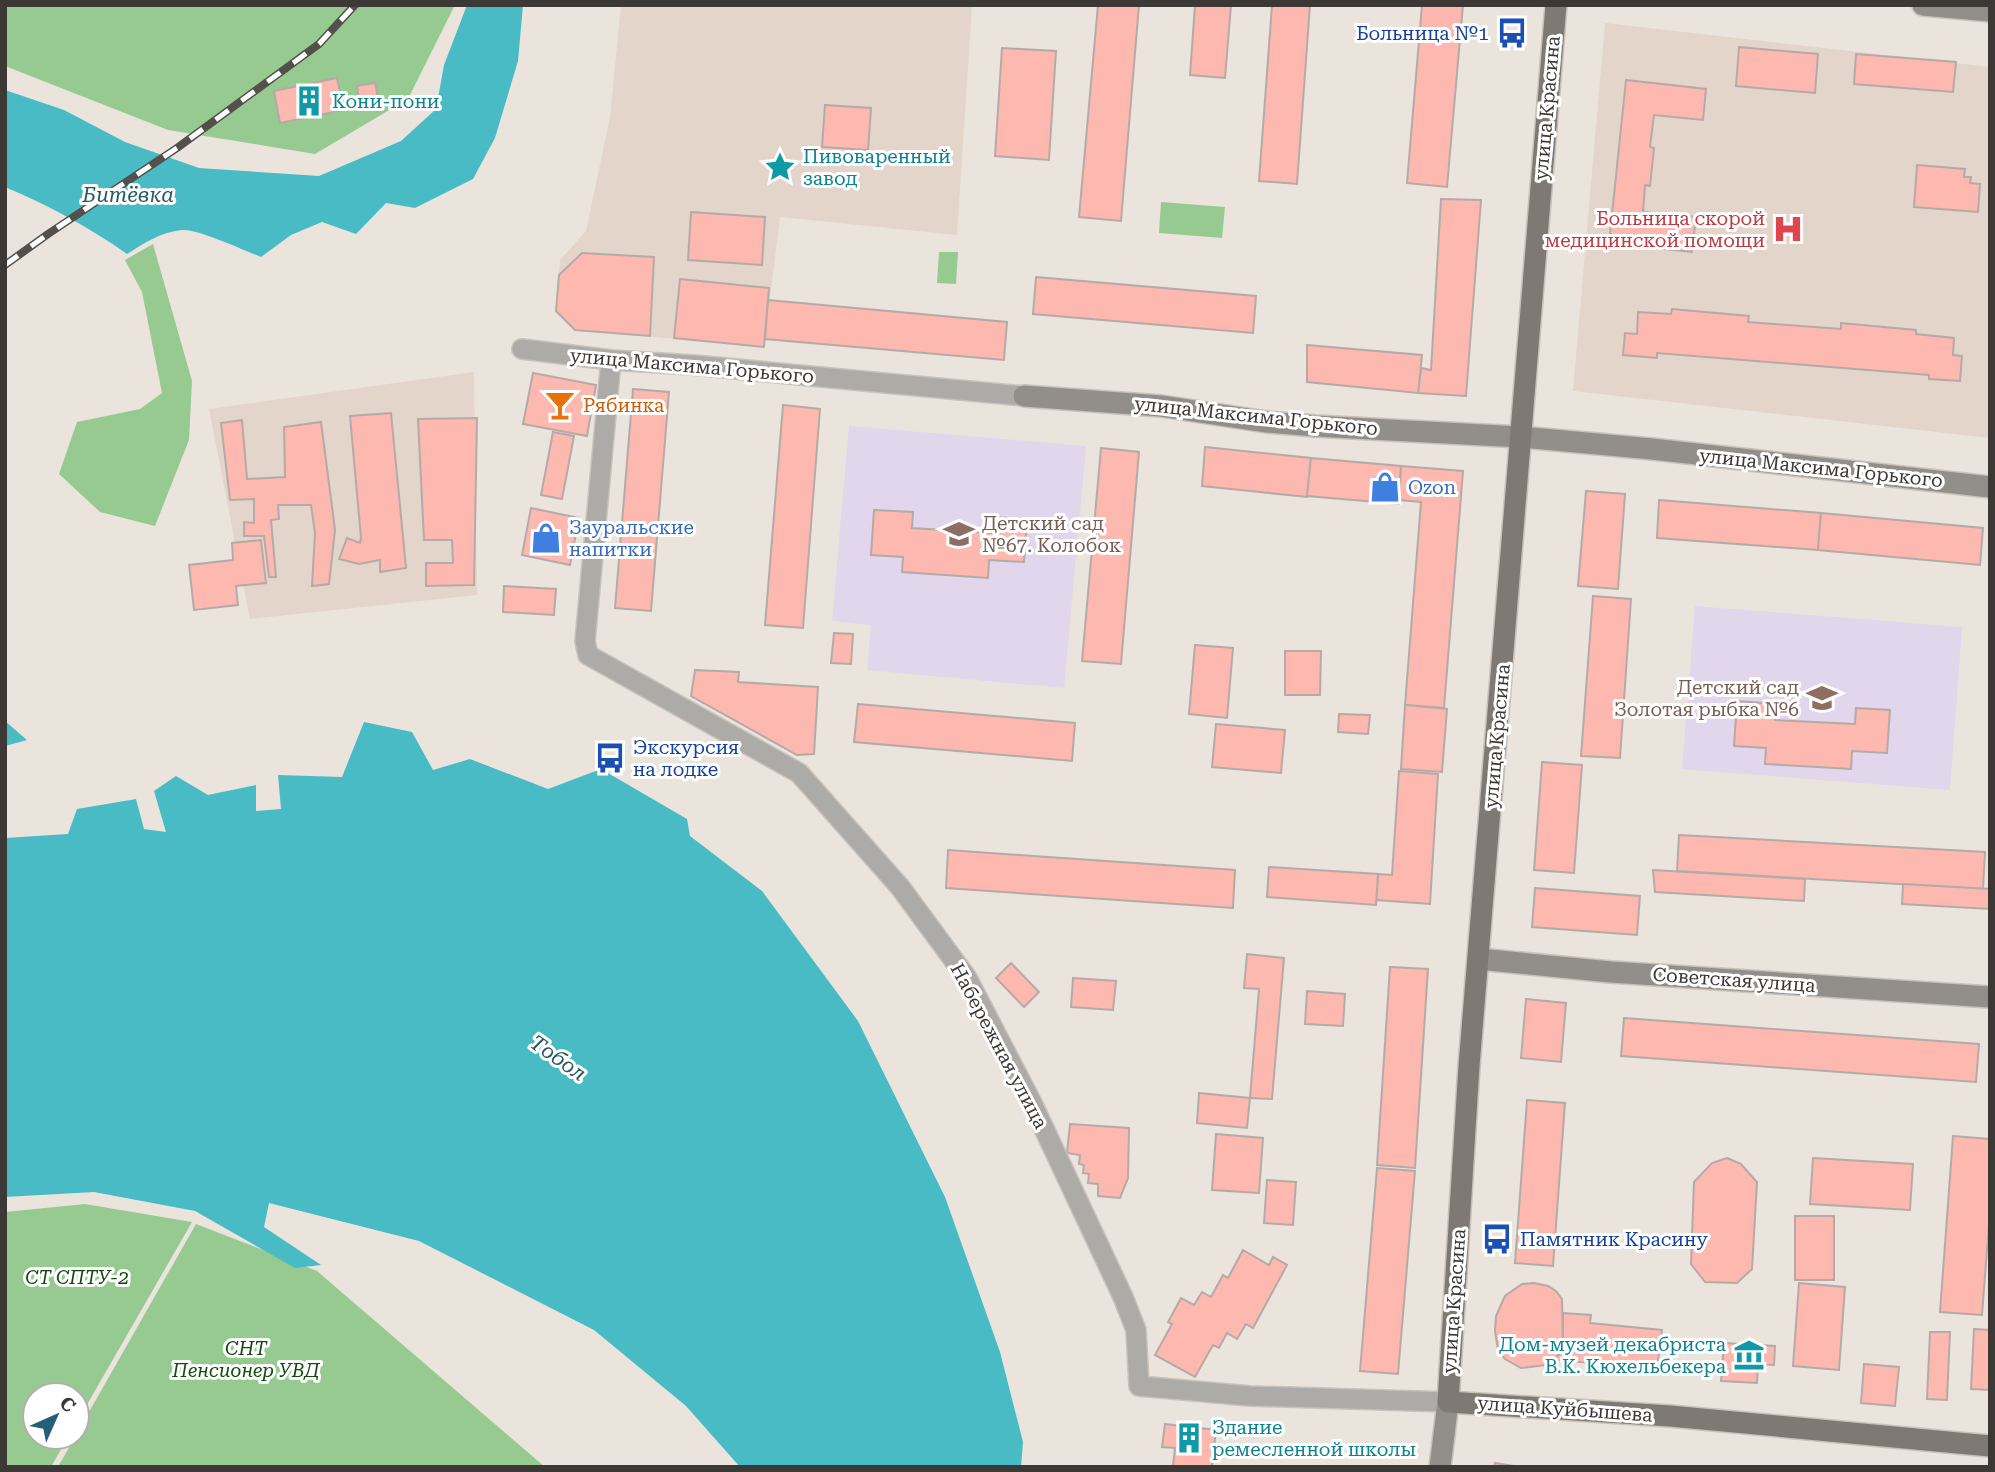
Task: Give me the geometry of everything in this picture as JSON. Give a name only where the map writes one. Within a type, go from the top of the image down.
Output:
[{"type":"main road","name":"улица Красина","points":[[1448,1402],[1469,1066],[1556,5]]},
{"type":"main road","name":"улица Куйбышева","points":[[1448,1402],[1670,1416],[1990,1446]]},
{"type":"street","points":[[1923,5],[1990,11]]},
{"type":"street","name":"улица Максима Горького","points":[[522,349],[611,360],[1161,406],[1267,422],[1521,437],[1665,450],[1990,487]]},
{"type":"street","name":"Набережная улица","points":[[611,360],[585,640],[588,655],[799,773],[900,887],[967,978],[1032,1103],[1124,1297],[1136,1330],[1139,1386]]},
{"type":"street","name":"Советская улица","points":[[1479,959],[1611,972],[1990,997]]},
{"type":"street","name":"улица Куйбышева","points":[[1139,1386],[1250,1396],[1448,1402]]},
{"type":"street","name":"улица Красина","points":[[1440,1467],[1448,1402]]},
{"type":"shaded area","name":"Пивоваренный завод","points":[[621,5],[972,5],[957,235],[780,217],[764,347],[575,330],[556,311],[560,260],[586,231],[610,117]]},
{"type":"shaded area","name":"Больница скорой медицинской помощи","points":[[1605,23],[1990,67],[1990,438],[1573,391]]},
{"type":"shaded area","points":[[474,372],[477,595],[250,619],[209,409]]},
{"type":"shaded area","name":"Детский сад №67. Колобок","points":[[849,426],[1086,446],[1064,688],[867,670],[871,625],[832,621]]},
{"type":"shaded area","name":"Детский сад Золотая рыбка №6","points":[[1695,606],[1962,627],[1950,790],[1682,769]]},
{"type":"green space","points":[[5,5],[455,5],[408,99],[315,154],[168,130],[5,66]]},
{"type":"green space","points":[[1161,202],[1225,207],[1222,238],[1159,233]]},
{"type":"green space","points":[[153,244],[192,381],[189,440],[155,526],[100,512],[59,474],[77,422],[140,409],[162,393],[142,292],[125,260]]},
{"type":"green space","points":[[939,252],[958,252],[956,284],[937,283]]},
{"type":"green space","name":"СТ СПТУ-2","points":[[85,1204],[192,1222],[91,1398],[91,1381],[21,1381],[21,1451],[60,1451],[51,1467],[5,1467],[5,1212]]},
{"type":"green space","name":"СНТ Пенсионер УВД","points":[[196,1224],[317,1271],[545,1467],[58,1467],[67,1451],[91,1451],[91,1408]]},
{"type":"water","name":"Битёвка","points":[[467,5],[523,5],[518,61],[495,138],[473,179],[415,208],[386,203],[356,234],[322,222],[291,235],[261,257],[209,236],[182,230],[146,242],[127,254],[68,217],[5,187],[5,90],[64,110],[125,142],[199,168],[319,176],[401,141],[436,109],[444,65]]},
{"type":"water","points":[[5,721],[27,740],[5,746]]},
{"type":"water","name":"Тобол","points":[[364,722],[412,732],[433,770],[470,759],[548,789],[601,769],[687,819],[690,836],[762,891],[858,1021],[945,1197],[1000,1352],[1023,1442],[1021,1467],[740,1467],[686,1406],[594,1330],[419,1241],[269,1203],[264,1227],[321,1265],[295,1268],[195,1211],[94,1192],[5,1197],[5,838],[68,834],[77,809],[136,799],[144,829],[166,832],[154,791],[176,776],[208,795],[256,785],[256,811],[281,809],[278,775],[342,777]]},
{"type":"building","points":[[1098,5],[1139,5],[1121,221],[1079,217]]},
{"type":"building","points":[[1195,5],[1231,5],[1225,78],[1190,75]]},
{"type":"building","points":[[1272,5],[1310,5],[1297,184],[1259,181]]},
{"type":"building","points":[[1422,5],[1463,5],[1447,187],[1407,183]]},
{"type":"building","points":[[1739,47],[1818,54],[1815,93],[1736,86]]},
{"type":"building","points":[[1002,48],[1056,51],[1049,160],[995,156]]},
{"type":"building","points":[[1856,54],[1956,62],[1953,92],[1854,84]]},
{"type":"building","name":"Кони-пони","points":[[337,78],[344,110],[280,123],[274,91]]},
{"type":"building","points":[[1626,80],[1706,89],[1703,120],[1654,115],[1650,147],[1654,148],[1650,186],[1645,185],[1643,212],[1696,217],[1692,252],[1609,243]]},
{"type":"building","points":[[375,83],[379,103],[360,107],[357,86]]},
{"type":"building","points":[[825,105],[871,108],[868,150],[822,147]]},
{"type":"building","points":[[1917,165],[1965,169],[1964,177],[1971,177],[1970,183],[1980,184],[1978,212],[1914,207]]},
{"type":"building","points":[[1441,199],[1481,200],[1466,396],[1418,393],[1421,368],[1431,370]]},
{"type":"building","points":[[691,212],[765,217],[762,265],[688,260]]},
{"type":"building","points":[[582,253],[654,257],[650,336],[575,330],[556,311],[559,275]]},
{"type":"building","points":[[1036,277],[1256,296],[1253,333],[1033,314]]},
{"type":"building","points":[[680,279],[769,288],[764,347],[674,338]]},
{"type":"building","points":[[768,300],[1007,322],[1004,360],[765,339]]},
{"type":"building","points":[[1672,309],[1749,316],[1748,322],[1841,329],[1841,323],[1916,330],[1916,334],[1954,338],[1953,355],[1962,356],[1960,381],[1929,379],[1929,375],[1657,353],[1657,358],[1623,355],[1625,333],[1637,334],[1638,312],[1671,314]]},
{"type":"building","points":[[1307,345],[1422,355],[1418,393],[1307,382]]},
{"type":"building","name":"Рябинка","points":[[533,373],[596,385],[587,436],[523,424]]},
{"type":"building","points":[[633,389],[669,392],[651,611],[615,608]]},
{"type":"building","points":[[783,405],[820,409],[803,628],[765,625]]},
{"type":"building","points":[[391,413],[406,568],[380,572],[380,560],[359,564],[339,559],[347,538],[360,543],[361,538],[350,416]]},
{"type":"building","points":[[477,418],[474,585],[426,586],[426,563],[453,563],[452,540],[424,540],[418,419]]},
{"type":"building","points":[[242,420],[247,479],[285,477],[284,427],[321,422],[335,530],[329,584],[312,586],[315,533],[311,505],[278,505],[279,519],[271,520],[276,577],[269,577],[264,536],[244,536],[244,522],[254,523],[254,499],[230,500],[221,423]]},
{"type":"building","points":[[553,432],[574,436],[562,499],[541,495]]},
{"type":"building","points":[[1205,447],[1311,458],[1307,497],[1202,486]]},
{"type":"building","points":[[1101,448],[1139,452],[1121,664],[1082,661]]},
{"type":"building","points":[[1311,458],[1401,466],[1399,504],[1307,496]]},
{"type":"building","points":[[1401,466],[1463,471],[1444,708],[1405,705],[1421,502],[1399,500]]},
{"type":"building","points":[[1586,491],[1625,494],[1618,589],[1578,586]]},
{"type":"building","points":[[1659,500],[1821,513],[1818,550],[1657,538]]},
{"type":"building","points":[[531,508],[579,518],[570,565],[522,555]]},
{"type":"building","points":[[874,510],[913,512],[912,528],[991,533],[992,517],[1027,519],[1024,562],[989,560],[988,578],[902,572],[903,557],[871,555]]},
{"type":"building","points":[[1821,513],[1983,528],[1980,565],[1818,550]]},
{"type":"building","points":[[261,540],[266,583],[236,586],[238,605],[194,610],[189,565],[233,560],[232,543]]},
{"type":"building","points":[[504,586],[556,589],[554,615],[503,612]]},
{"type":"building","points":[[1593,596],[1631,599],[1620,758],[1581,756]]},
{"type":"building","points":[[834,633],[853,634],[851,664],[831,663]]},
{"type":"building","points":[[1195,645],[1233,648],[1227,718],[1189,714]]},
{"type":"building","points":[[1285,651],[1321,651],[1320,695],[1285,695]]},
{"type":"building","points":[[695,670],[739,672],[738,682],[818,687],[814,754],[797,755],[691,696]]},
{"type":"building","points":[[1737,701],[1776,704],[1775,720],[1855,724],[1856,708],[1890,710],[1887,753],[1852,751],[1851,769],[1765,764],[1766,748],[1734,746]]},
{"type":"building","points":[[858,704],[1075,723],[1072,761],[854,742]]},
{"type":"building","points":[[1405,705],[1447,709],[1442,772],[1401,769]]},
{"type":"building","points":[[1339,714],[1370,715],[1368,734],[1338,732]]},
{"type":"building","points":[[1216,724],[1285,730],[1281,773],[1212,767]]},
{"type":"building","points":[[1542,762],[1582,765],[1574,873],[1534,870]]},
{"type":"building","points":[[1399,771],[1438,774],[1430,904],[1376,900],[1378,874],[1392,875]]},
{"type":"building","points":[[1679,835],[1985,852],[1983,889],[1677,871]]},
{"type":"building","points":[[948,850],[1235,870],[1233,908],[946,888]]},
{"type":"building","points":[[1269,867],[1378,874],[1376,905],[1267,897]]},
{"type":"building","points":[[1653,870],[1805,879],[1804,901],[1655,892]]},
{"type":"building","points":[[1903,884],[1990,889],[1990,909],[1902,904]]},
{"type":"building","points":[[1535,888],[1640,896],[1637,935],[1532,927]]},
{"type":"building","points":[[1247,954],[1284,958],[1272,1099],[1250,1098],[1259,989],[1244,988]]},
{"type":"building","points":[[1011,963],[1039,992],[1024,1007],[996,978]]},
{"type":"building","points":[[1390,967],[1428,969],[1415,1168],[1377,1165]]},
{"type":"building","points":[[1073,978],[1116,981],[1113,1010],[1071,1007]]},
{"type":"building","points":[[1307,991],[1345,994],[1343,1026],[1305,1024]]},
{"type":"building","points":[[1526,999],[1566,1003],[1561,1062],[1521,1058]]},
{"type":"building","points":[[1624,1018],[1979,1044],[1976,1082],[1621,1056]]},
{"type":"building","points":[[1199,1093],[1250,1098],[1247,1128],[1197,1123]]},
{"type":"building","points":[[1527,1100],[1565,1103],[1553,1266],[1515,1263]]},
{"type":"building","points":[[1070,1124],[1129,1128],[1128,1178],[1120,1198],[1098,1196],[1098,1184],[1088,1183],[1089,1174],[1083,1173],[1084,1165],[1079,1164],[1080,1155],[1067,1153]]},
{"type":"building","points":[[1216,1134],[1263,1138],[1259,1193],[1212,1190]]},
{"type":"building","points":[[1953,1136],[1990,1139],[1990,1211],[1982,1315],[1940,1312]]},
{"type":"building","points":[[1727,1158],[1741,1164],[1757,1182],[1752,1269],[1737,1283],[1705,1282],[1691,1264],[1694,1182],[1712,1163]]},
{"type":"building","points":[[1813,1158],[1913,1164],[1910,1210],[1810,1204]]},
{"type":"building","points":[[1377,1168],[1415,1171],[1398,1374],[1360,1371]]},
{"type":"building","points":[[1267,1180],[1296,1182],[1293,1225],[1264,1223]]},
{"type":"building","points":[[1795,1216],[1834,1216],[1834,1280],[1795,1280]]},
{"type":"building","points":[[1243,1250],[1269,1265],[1273,1257],[1287,1265],[1253,1328],[1246,1324],[1237,1339],[1227,1333],[1219,1348],[1213,1345],[1195,1377],[1155,1355],[1172,1324],[1168,1322],[1181,1298],[1194,1305],[1202,1292],[1211,1297],[1223,1275],[1228,1278]]},
{"type":"building","points":[[1799,1283],[1845,1287],[1839,1370],[1793,1366]]},
{"type":"building","points":[[1522,1284],[1548,1286],[1562,1299],[1563,1347],[1560,1354],[1546,1365],[1521,1368],[1505,1359],[1498,1350],[1496,1316],[1505,1296]]},
{"type":"building","points":[[1563,1313],[1591,1315],[1590,1323],[1662,1330],[1657,1368],[1553,1360],[1563,1347]]},
{"type":"building","points":[[1974,1329],[1990,1330],[1990,1390],[1971,1389]]},
{"type":"building","points":[[1930,1332],[1950,1332],[1947,1400],[1927,1399]]},
{"type":"building","name":"Дом-музей декабриста В.К. Кюхельбекера","points":[[1724,1343],[1775,1346],[1774,1365],[1758,1364],[1757,1383],[1721,1381]]},
{"type":"building","points":[[1864,1364],[1899,1367],[1895,1406],[1861,1403]]},
{"type":"building","name":"Здание ремесленной школы","points":[[1165,1424],[1216,1430],[1212,1467],[1173,1466],[1175,1448],[1162,1447]]},
{"type":"building","points":[[1495,1463],[1520,1467],[1494,1467]]},
{"type":"railway","points":[[5,265],[177,148],[319,44],[355,5]]},
{"type":"place","name":"Больница №1","points":[[1512,33]]},
{"type":"place","name":"Кони-пони","points":[[309,101]]},
{"type":"place","name":"Пивоваренный завод","points":[[780,167]]},
{"type":"place","name":"Больница скорой медицинской помощи","points":[[1788,229]]},
{"type":"place","name":"Рябинка","points":[[560,405]]},
{"type":"place","name":"Ozon","points":[[1385,487]]},
{"type":"place","name":"Детский сад №67. Колобок","points":[[959,534]]},
{"type":"place","name":"Зауральские напитки","points":[[546,538]]},
{"type":"place","name":"Детский сад Золотая рыбка №6","points":[[1822,698]]},
{"type":"place","name":"Экскурсия на лодке","points":[[610,758]]},
{"type":"place","name":"Памятник Красину","points":[[1497,1239]]},
{"type":"place","name":"Дом-музей декабриста В.К. Кюхельбекера","points":[[1749,1355]]},
{"type":"place","name":"Здание ремесленной школы","points":[[1189,1438]]}]
